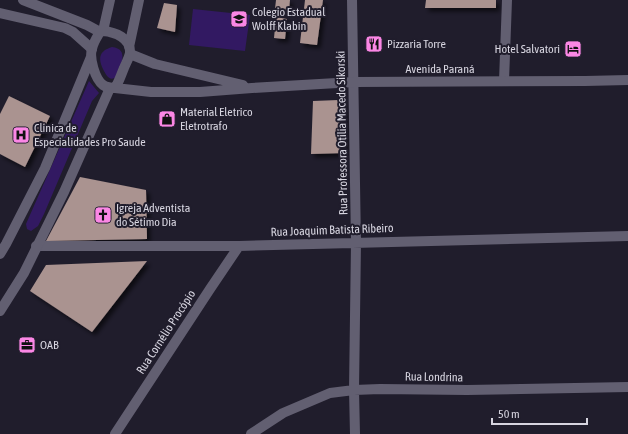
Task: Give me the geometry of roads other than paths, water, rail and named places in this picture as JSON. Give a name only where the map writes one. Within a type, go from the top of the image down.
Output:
[{"type":"street","points":[[23,0],[102,31],[113,32],[121,36],[127,42],[130,50]]},
{"type":"street","points":[[0,254],[45,168],[91,53],[102,31],[110,0]]},
{"type":"street","points":[[0,311],[24,273],[64,192],[112,88],[118,83],[130,50],[139,0]]},
{"type":"street","name":"Rua Professora Otília Macedo Sikorski","points":[[352,0],[356,243],[354,390],[355,434]]},
{"type":"street","points":[[504,81],[507,0]]},
{"type":"street","points":[[0,13],[65,28],[73,32],[91,53],[92,65],[102,84],[112,88]]},
{"type":"street","name":"Avenida Paraná","points":[[130,50],[155,64],[252,88]]},
{"type":"street","name":"Avenida Paraná","points":[[112,88],[151,92],[200,92],[354,82],[628,80]]},
{"type":"street","name":"Rua Joaquim Batista Ribeiro","points":[[36,246],[239,246],[628,236]]},
{"type":"street","name":"Rua Cornélio Procópio","points":[[115,434],[239,246]]},
{"type":"street","name":"Rua Londrina","points":[[251,434],[283,413],[330,393],[380,389],[467,390],[628,386]]},
{"type":"place","name":"Colegio Estadual Wolff Klabin","points":[[239,19]]},
{"type":"place","name":"Pizzaria Torre","points":[[374,44]]},
{"type":"place","name":"Hotel Salvatori","points":[[573,49]]},
{"type":"place","name":"Material Eletrico Eletrotrafo","points":[[167,119]]},
{"type":"place","name":"Clinica de Especialidades Pro Saude","points":[[21,135]]},
{"type":"place","name":"Igreja Adventista do Sétimo Dia","points":[[103,215]]},
{"type":"place","name":"OAB","points":[[27,345]]}]
